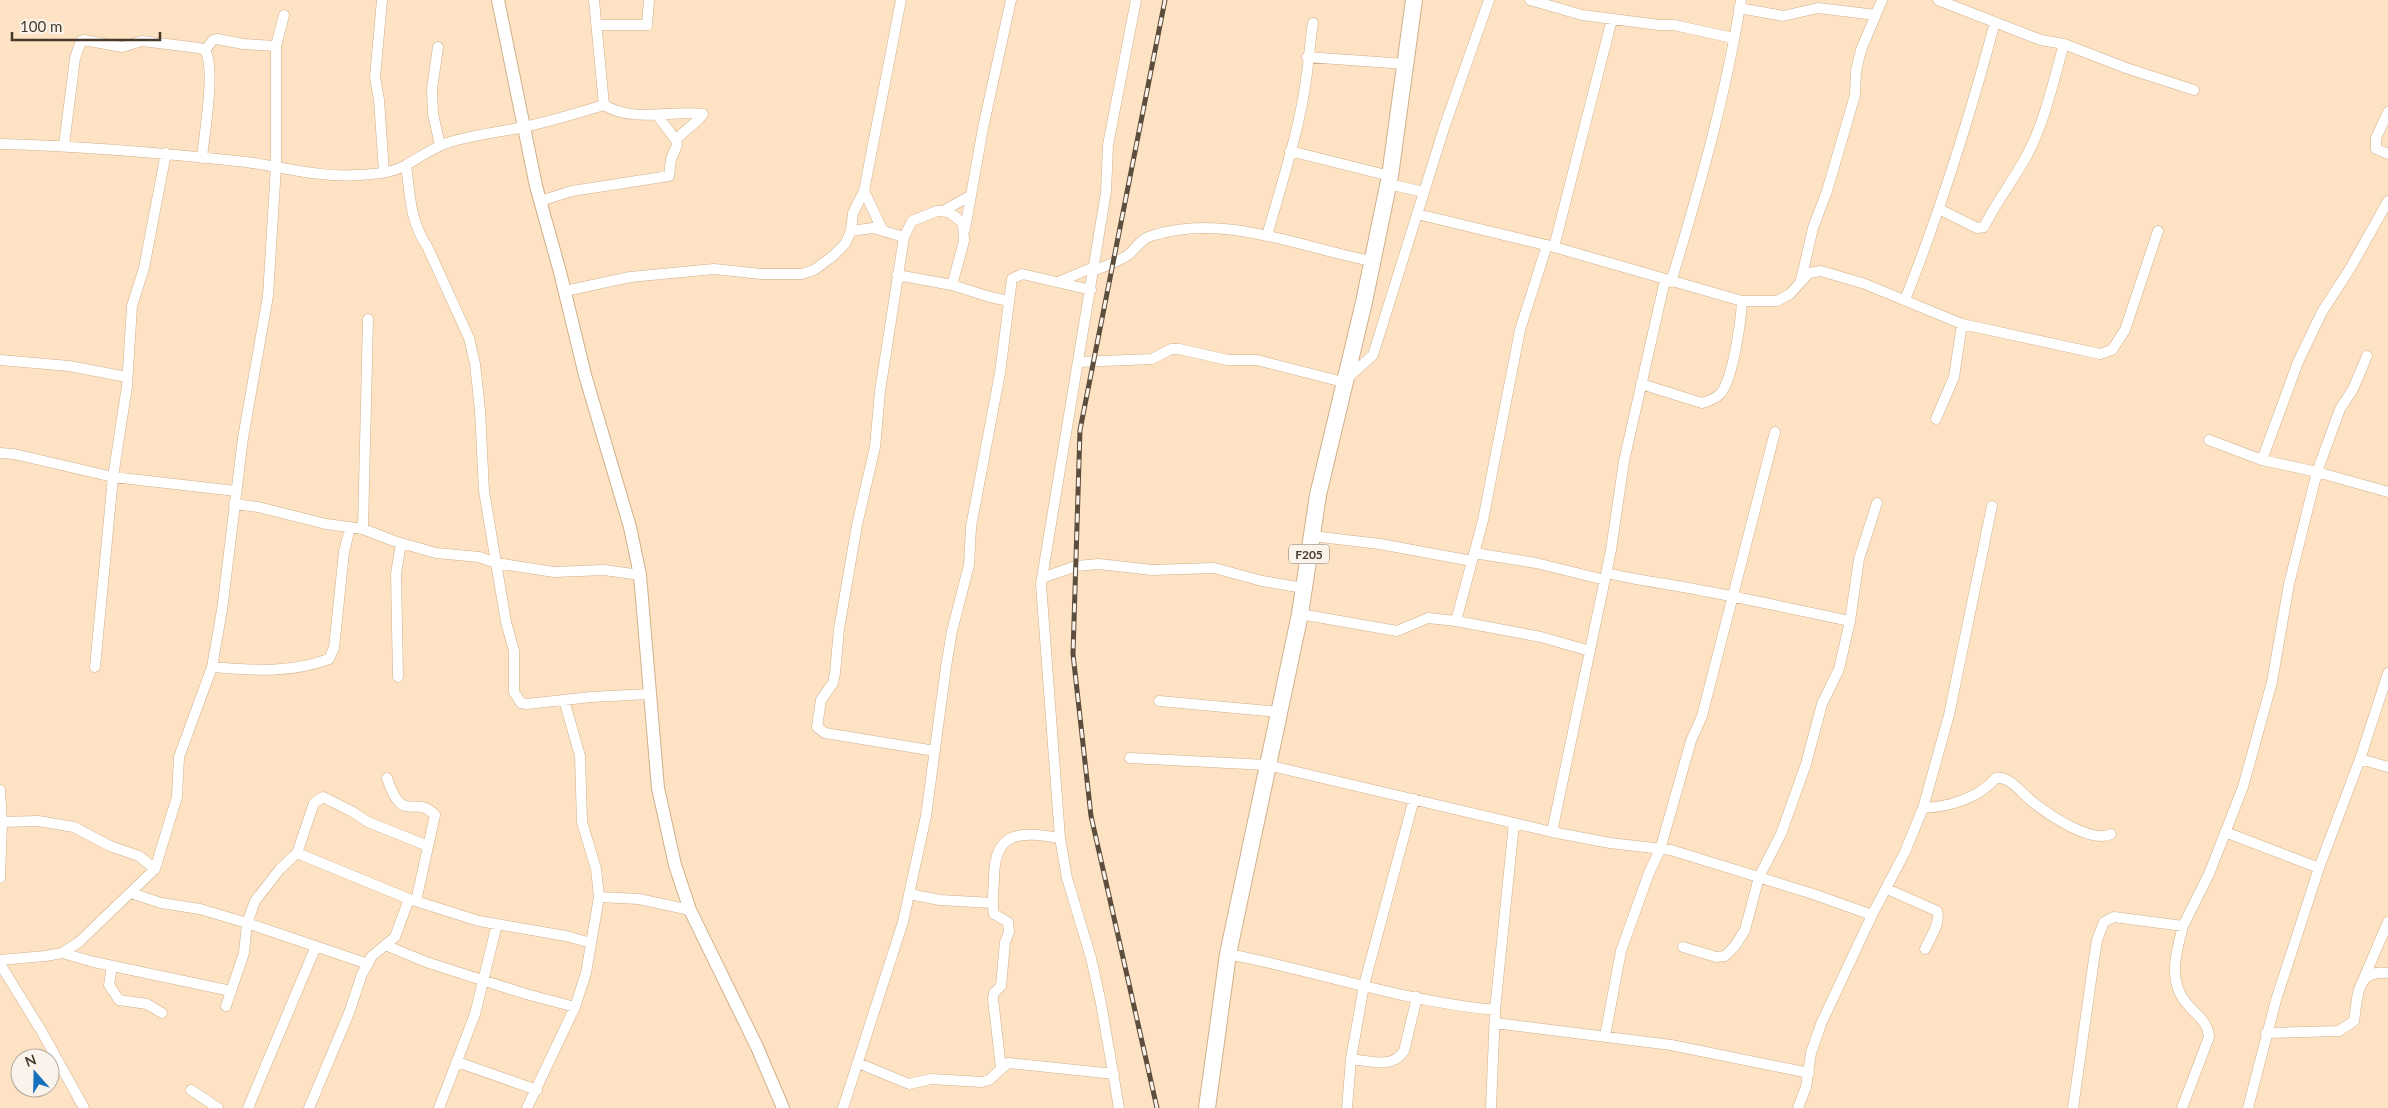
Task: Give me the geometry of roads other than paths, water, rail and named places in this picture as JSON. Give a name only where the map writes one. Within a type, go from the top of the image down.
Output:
[{"type":"main road","name":"F205","points":[[1208,1108],[1228,954],[1300,614],[1318,495],[1389,180],[1414,0]]},
{"type":"street","points":[[382,0],[375,77],[379,100],[384,172]]},
{"type":"street","points":[[498,0],[523,127],[540,201],[565,291],[585,375],[630,527],[640,575],[658,788],[674,865],[690,910],[757,1047],[783,1108]]},
{"type":"street","points":[[594,0],[604,105]]},
{"type":"street","points":[[597,25],[647,25],[649,0]]},
{"type":"street","points":[[565,291],[630,277],[714,269],[761,274],[802,274],[814,270],[833,256],[844,244],[851,230],[853,213],[864,191],[901,0]]},
{"type":"street","points":[[952,285],[965,232],[970,196],[1011,0]]},
{"type":"street","points":[[1119,1108],[1093,967],[1070,892],[1060,838],[1044,637],[1042,578],[1106,192],[1108,145],[1136,0]]},
{"type":"street","points":[[1079,362],[1152,360],[1171,349],[1179,349],[1228,360],[1257,360],[1343,382],[1373,355],[1396,288],[1445,125],[1489,0]]},
{"type":"street","points":[[1530,0],[1561,10],[1612,20],[1659,25],[1674,24],[1733,38]]},
{"type":"street","points":[[1801,284],[1813,228],[1827,191],[1854,95],[1856,70],[1861,50],[1882,0]]},
{"type":"street","points":[[1938,0],[2041,40],[2064,44],[2126,68],[2194,90]]},
{"type":"street","points":[[1552,832],[1606,576],[1624,462],[1668,281],[1696,200],[1717,114],[1740,4],[1782,16],[1801,13],[1809,5],[1818,8],[1876,15]]},
{"type":"street","points":[[84,1108],[0,962],[62,952],[79,942],[155,869],[177,797],[178,757],[212,667],[222,610],[234,504],[253,372],[268,296],[276,166],[276,46],[284,15]]},
{"type":"street","points":[[1456,621],[1483,520],[1520,330],[1550,246],[1612,20]]},
{"type":"street","points":[[1267,236],[1290,151],[1306,79],[1307,57],[1313,22]]},
{"type":"street","points":[[1905,300],[1939,209],[1969,115],[1995,22]]},
{"type":"street","points":[[205,50],[213,40],[217,39],[243,44],[276,46]]},
{"type":"street","points":[[64,145],[75,58],[81,41],[122,46],[142,40],[205,50]]},
{"type":"street","points":[[1939,209],[1977,228],[1984,227],[1995,203],[2026,157],[2046,110],[2064,44]]},
{"type":"street","points":[[438,47],[432,89],[433,114],[440,145]]},
{"type":"street","points":[[202,158],[210,62],[205,50]]},
{"type":"street","points":[[1307,57],[1406,64]]},
{"type":"street","points":[[0,144],[64,145],[166,153],[338,175],[384,172],[406,166],[424,152],[440,145],[486,132],[523,127],[604,105],[625,113],[657,115],[685,112],[703,114],[697,122],[683,131],[676,140]]},
{"type":"street","points":[[2388,112],[2375,143],[2376,149],[2388,154]]},
{"type":"street","points":[[540,201],[572,191],[669,176],[670,159],[677,145],[676,140],[657,115]]},
{"type":"street","points":[[1290,151],[1424,192]]},
{"type":"street","points":[[94,667],[113,477],[127,377],[132,306],[144,268],[166,153]]},
{"type":"street","points":[[406,166],[413,215],[418,233],[427,246],[469,338],[475,364],[480,410],[483,482],[506,622],[514,651],[514,692],[521,702],[527,704],[649,694]]},
{"type":"street","points":[[864,191],[882,229]]},
{"type":"street","points":[[935,751],[824,733],[817,727],[821,700],[833,683],[835,673],[839,630],[857,525],[875,447],[880,391],[904,237],[909,224],[916,218],[943,211],[970,196]]},
{"type":"street","points":[[2262,460],[2298,362],[2322,312],[2351,267],[2388,201]]},
{"type":"street","points":[[943,211],[960,218],[965,232]]},
{"type":"street","points":[[1417,214],[1550,246],[1668,281],[1742,300],[1777,301],[1790,294],[1809,273],[1821,271],[1905,300],[1962,324],[2100,354],[2112,350],[2125,330],[2158,231]]},
{"type":"street","points":[[1058,282],[1128,255],[1147,237],[1166,232],[1211,227],[1267,236],[1339,255],[1372,261]]},
{"type":"street","points":[[851,230],[861,228],[882,229],[904,237]]},
{"type":"street","points":[[843,1108],[903,922],[926,816],[946,667],[952,630],[969,566],[971,527],[1000,373],[1012,279],[1014,276],[1022,274],[1091,290]]},
{"type":"street","points":[[897,275],[952,285],[1009,301]]},
{"type":"street","points":[[1642,384],[1702,403],[1720,394],[1725,386],[1738,338],[1742,300]]},
{"type":"street","points":[[364,529],[368,319]]},
{"type":"street","points":[[1936,419],[1954,376],[1962,324]]},
{"type":"street","points":[[2182,1108],[2209,1037],[2208,1028],[2204,1021],[2186,1004],[2176,978],[2174,960],[2182,926],[2209,874],[2242,786],[2268,699],[2289,584],[2317,472],[2340,409],[2353,389],[2366,356]]},
{"type":"street","points":[[0,360],[69,366],[127,377]]},
{"type":"street","points":[[1605,1036],[1620,951],[1649,873],[1660,850],[1691,741],[1702,716],[1775,432]]},
{"type":"street","points":[[2209,440],[2262,460],[2317,472],[2388,492]]},
{"type":"street","points":[[0,453],[14,454],[113,477],[236,491]]},
{"type":"street","points":[[1684,947],[1716,956],[1726,956],[1745,930],[1756,897],[1759,877],[1781,834],[1806,764],[1824,698],[1838,670],[1850,621],[1859,559],[1877,503]]},
{"type":"street","points":[[234,504],[258,507],[326,524],[364,529],[401,543],[436,553],[479,557],[496,563],[554,572],[604,570],[640,575]]},
{"type":"street","points":[[1798,1108],[1815,1040],[1872,915],[1887,889],[1923,808],[1950,715],[1992,506]]},
{"type":"street","points":[[212,667],[269,672],[295,669],[329,659],[334,648],[344,552],[350,528]]},
{"type":"street","points":[[1312,536],[1473,557],[1536,563],[1641,582],[1667,583],[1850,621]]},
{"type":"street","points":[[398,677],[396,574],[401,543]]},
{"type":"street","points":[[1042,578],[1076,566],[1099,564],[1152,570],[1214,568],[1262,581],[1304,588]]},
{"type":"street","points":[[1300,614],[1397,630],[1428,618],[1456,621],[1542,637],[1590,651]]},
{"type":"street","points":[[2248,1108],[2266,1033],[2319,868],[2360,759],[2388,673]]},
{"type":"street","points":[[528,1108],[576,1007],[586,972],[599,896],[596,869],[582,822],[580,756],[564,700]]},
{"type":"street","points":[[1159,701],[1279,712]]},
{"type":"street","points":[[1130,758],[1267,764],[1552,832],[1660,850],[1671,850],[1872,915]]},
{"type":"street","points":[[2360,759],[2388,767]]},
{"type":"street","points":[[1923,808],[1943,808],[1968,798],[1988,787],[1996,778],[2001,777],[2009,781],[2040,808],[2086,834],[2102,837],[2111,834]]},
{"type":"street","points":[[308,1108],[372,956],[395,937],[413,900],[428,846],[435,814],[426,808],[406,807],[400,804],[395,798],[387,778]]},
{"type":"street","points":[[0,790],[2,822],[0,878]]},
{"type":"street","points":[[226,1006],[244,953],[247,923],[256,901],[287,860],[297,854],[314,803],[323,797],[351,810],[368,822],[428,846]]},
{"type":"street","points":[[1347,1108],[1351,1059],[1364,984],[1414,799]]},
{"type":"street","points":[[2,822],[38,821],[74,827],[110,846],[139,856],[155,869]]},
{"type":"street","points":[[1491,1108],[1495,1010],[1514,822]]},
{"type":"street","points":[[2226,832],[2319,868]]},
{"type":"street","points":[[1000,1068],[993,999],[994,992],[1001,986],[1005,942],[1009,932],[1008,922],[994,914],[992,903],[994,865],[1000,845],[1016,835],[1026,833],[1060,838]]},
{"type":"street","points":[[297,854],[413,900],[480,921],[566,936],[591,943]]},
{"type":"street","points":[[1887,889],[1937,911],[1938,918],[1925,949]]},
{"type":"street","points":[[131,893],[161,903],[200,909],[247,923],[368,964]]},
{"type":"street","points":[[909,894],[940,900],[992,903]]},
{"type":"street","points":[[599,896],[639,899],[690,910]]},
{"type":"street","points":[[2073,1108],[2097,940],[2104,922],[2114,917],[2182,926]]},
{"type":"street","points":[[2266,1033],[2339,1031],[2354,1021],[2359,989],[2388,922]]},
{"type":"street","points":[[439,1108],[458,1062],[484,979],[497,924]]},
{"type":"street","points":[[385,945],[410,956],[526,994],[576,1007]]},
{"type":"street","points":[[248,1108],[316,946]]},
{"type":"street","points":[[62,952],[112,966],[231,991]]},
{"type":"street","points":[[1228,954],[1282,964],[1417,997],[1472,1008],[1495,1010]]},
{"type":"street","points":[[112,966],[109,985],[120,1000],[147,1004],[162,1013]]},
{"type":"street","points":[[2364,978],[2371,974],[2388,973]]},
{"type":"street","points":[[1351,1059],[1394,1062],[1400,1059],[1404,1051],[1417,997]]},
{"type":"street","points":[[1495,1023],[1671,1045],[1808,1073]]},
{"type":"street","points":[[458,1062],[537,1090]]},
{"type":"street","points":[[858,1063],[909,1084],[931,1079],[982,1082],[989,1080],[1000,1068],[1008,1063],[1114,1074]]},
{"type":"street","points":[[191,1090],[218,1108]]},
{"type":"railway","points":[[1157,1108],[1091,816],[1073,654],[1080,430],[1165,0]]}]
